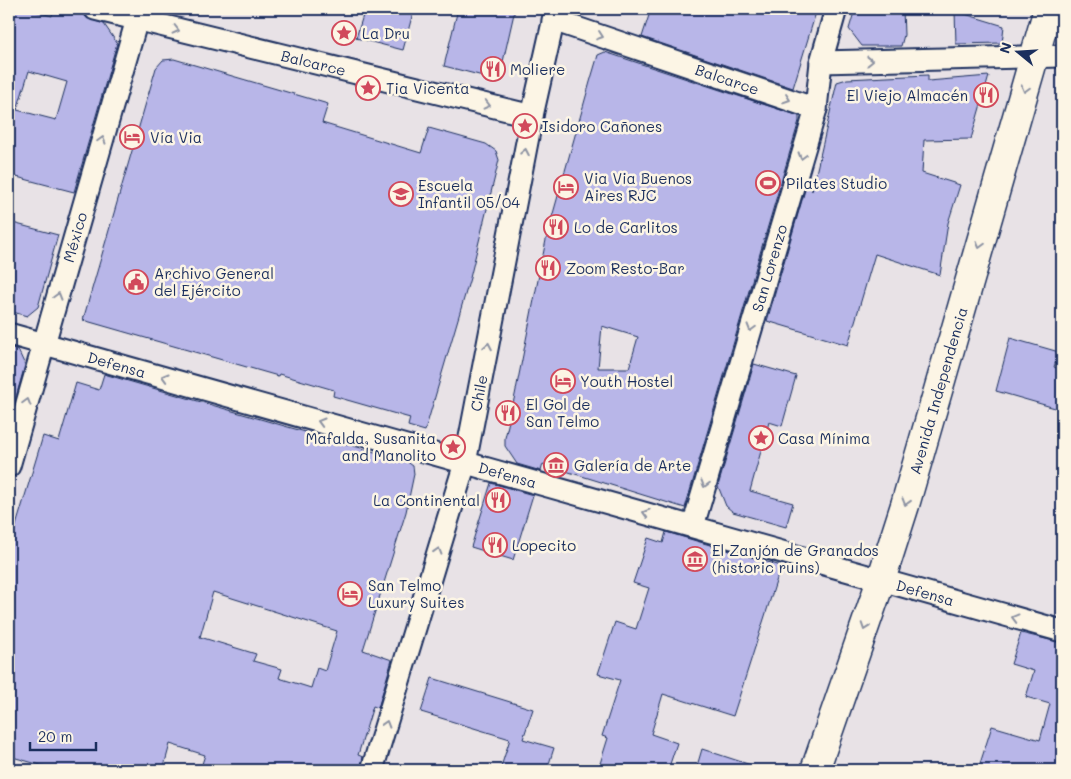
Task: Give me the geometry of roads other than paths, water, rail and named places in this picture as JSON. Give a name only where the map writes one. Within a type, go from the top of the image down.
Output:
[{"type":"main road","name":"Avenida Independencia","points":[[816,770],[905,505],[1048,9]]},
{"type":"street","name":"Balcarce","points":[[95,9],[138,14],[532,116]]},
{"type":"street","name":"San Lorenzo","points":[[693,526],[816,109],[821,62],[836,9]]},
{"type":"street","name":"México","points":[[9,466],[138,14]]},
{"type":"street","name":"Balcarce","points":[[555,15],[816,109]]},
{"type":"street","name":"Chile","points":[[372,770],[465,462],[532,116],[555,15]]},
{"type":"street","points":[[821,62],[1062,56]]},
{"type":"street","name":"Defensa","points":[[9,334],[1062,631]]},
{"type":"place","name":"La Dru","points":[[344,33]]},
{"type":"place","name":"Moliere","points":[[493,69]]},
{"type":"place","name":"Tia Vicenta","points":[[368,88]]},
{"type":"place","name":"El Viejo Almacén","points":[[986,95]]},
{"type":"place","name":"Isidoro Cañones","points":[[525,126]]},
{"type":"place","name":"Vía Via","points":[[132,137]]},
{"type":"place","name":"Pilates Studio","points":[[768,183]]},
{"type":"place","name":"Via Via Buenos Aires RJC","points":[[566,187]]},
{"type":"place","name":"Escuela Infantil 05/04","points":[[401,194]]},
{"type":"place","name":"Lo de Carlitos","points":[[556,227]]},
{"type":"place","name":"Zoom Resto-Bar","points":[[548,268]]},
{"type":"place","name":"Archivo General del Ejército","points":[[136,282]]},
{"type":"place","name":"Youth Hostel","points":[[563,381]]},
{"type":"place","name":"El Gol de San Telmo","points":[[508,413]]},
{"type":"place","name":"Casa Mínima","points":[[761,438]]},
{"type":"place","name":"Mafalda, Susanita and Manolito","points":[[453,447]]},
{"type":"place","name":"Galería de Arte","points":[[556,465]]},
{"type":"place","name":"La Continental","points":[[498,500]]},
{"type":"place","name":"Lopecito","points":[[495,545]]},
{"type":"place","name":"El Zanjón de Granados (historic ruins)","points":[[695,559]]},
{"type":"place","name":"San Telmo Luxury Suites","points":[[350,594]]}]
